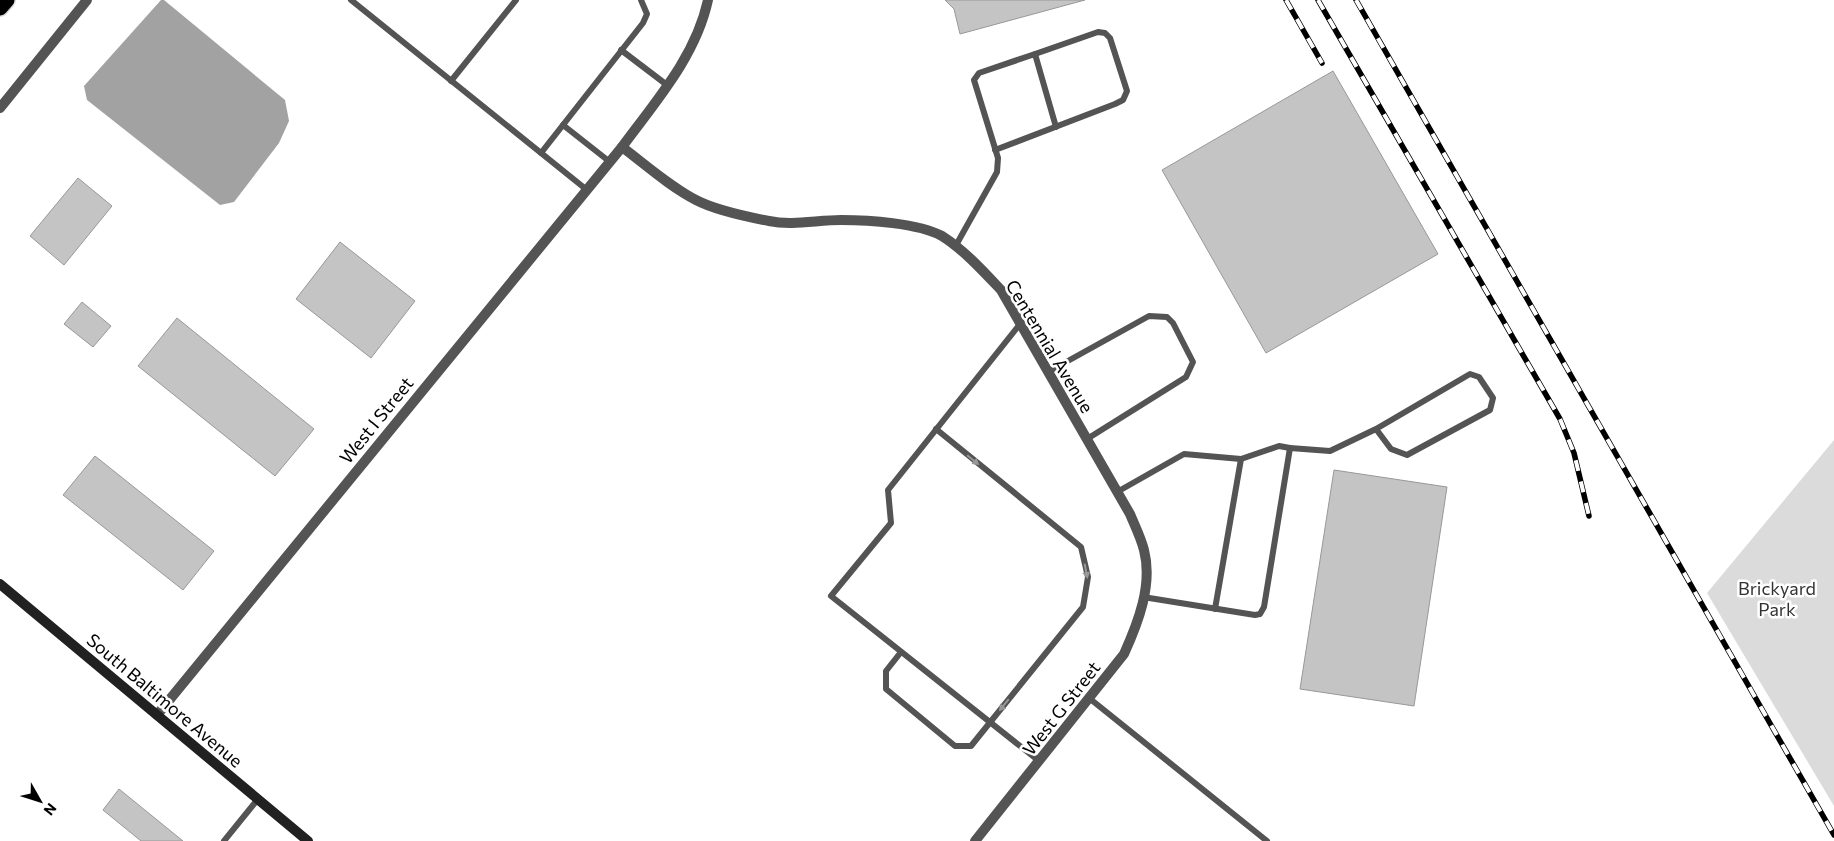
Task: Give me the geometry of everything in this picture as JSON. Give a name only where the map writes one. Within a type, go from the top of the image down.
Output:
[{"type":"highway","points":[[0,8],[7,0]]},
{"type":"street","points":[[0,108],[87,0]]},
{"type":"street","name":"West I Street","points":[[157,715],[622,147],[667,86],[694,43],[708,0]]},
{"type":"street","name":"Centennial Avenue","points":[[622,147],[672,186],[698,201],[734,212],[770,222],[841,220],[887,223],[941,236],[955,247],[1001,290],[1130,514],[1144,551],[1147,582]]},
{"type":"street","name":"West G Street","points":[[975,841],[1124,654],[1138,624],[1147,582]]},
{"type":"street","name":"South Baltimore Avenue","points":[[0,584],[308,841]]},
{"type":"lane","points":[[351,0],[587,190]]},
{"type":"lane","points":[[451,81],[516,0]]},
{"type":"lane","points":[[541,153],[645,18],[646,8],[642,0]]},
{"type":"lane","points":[[955,247],[998,172],[995,150],[974,80],[979,73],[1098,32],[1105,32],[1110,38],[1127,91],[1123,100],[995,150]]},
{"type":"lane","points":[[621,50],[667,86]]},
{"type":"lane","points":[[1035,54],[1056,126]]},
{"type":"lane","points":[[563,125],[610,162]]},
{"type":"lane","points":[[1048,372],[1149,316],[1167,317],[1173,324],[1193,362],[1186,377],[1087,439]]},
{"type":"lane","points":[[1020,324],[888,490],[891,523],[831,596],[1039,761]]},
{"type":"lane","points":[[1117,492],[1184,454],[1241,459],[1279,446],[1330,451],[1376,428],[1470,374],[1480,377],[1493,398],[1490,410],[1407,455],[1391,449],[1376,428]]},
{"type":"lane","points":[[901,652],[886,671],[886,689],[955,746],[970,746],[1083,607],[1088,577],[1081,547],[936,430]]},
{"type":"lane","points":[[1143,597],[1255,615],[1260,614],[1264,607],[1290,448]]},
{"type":"lane","points":[[1214,609],[1241,459]]},
{"type":"lane","points":[[1089,698],[1267,841]]},
{"type":"lane","points":[[224,841],[258,799]]},
{"type":"green space","name":"Brickyard Park","points":[[1834,440],[1834,806],[1707,593]]},
{"type":"shaded area","points":[[161,0],[164,0],[285,100],[289,121],[279,143],[234,202],[220,205],[87,100],[84,86]]},
{"type":"building","points":[[945,0],[1085,0],[960,34],[954,9]]},
{"type":"building","points":[[1333,71],[1438,254],[1266,353],[1162,170]]},
{"type":"building","points":[[78,178],[112,206],[64,265],[30,236]]},
{"type":"building","points":[[340,242],[415,301],[371,358],[296,299]]},
{"type":"building","points":[[82,302],[111,326],[93,347],[64,324]]},
{"type":"building","points":[[177,318],[314,429],[275,476],[138,366]]},
{"type":"building","points":[[95,456],[214,551],[183,590],[63,495]]},
{"type":"building","points":[[1334,470],[1447,487],[1414,706],[1300,689]]},
{"type":"building","points":[[119,789],[183,841],[141,841],[103,810]]},
{"type":"railway","points":[[1286,0],[1322,63]]},
{"type":"railway","points":[[1318,0],[1560,419],[1574,453],[1589,516]]},
{"type":"railway","points":[[1356,0],[1834,835]]}]
